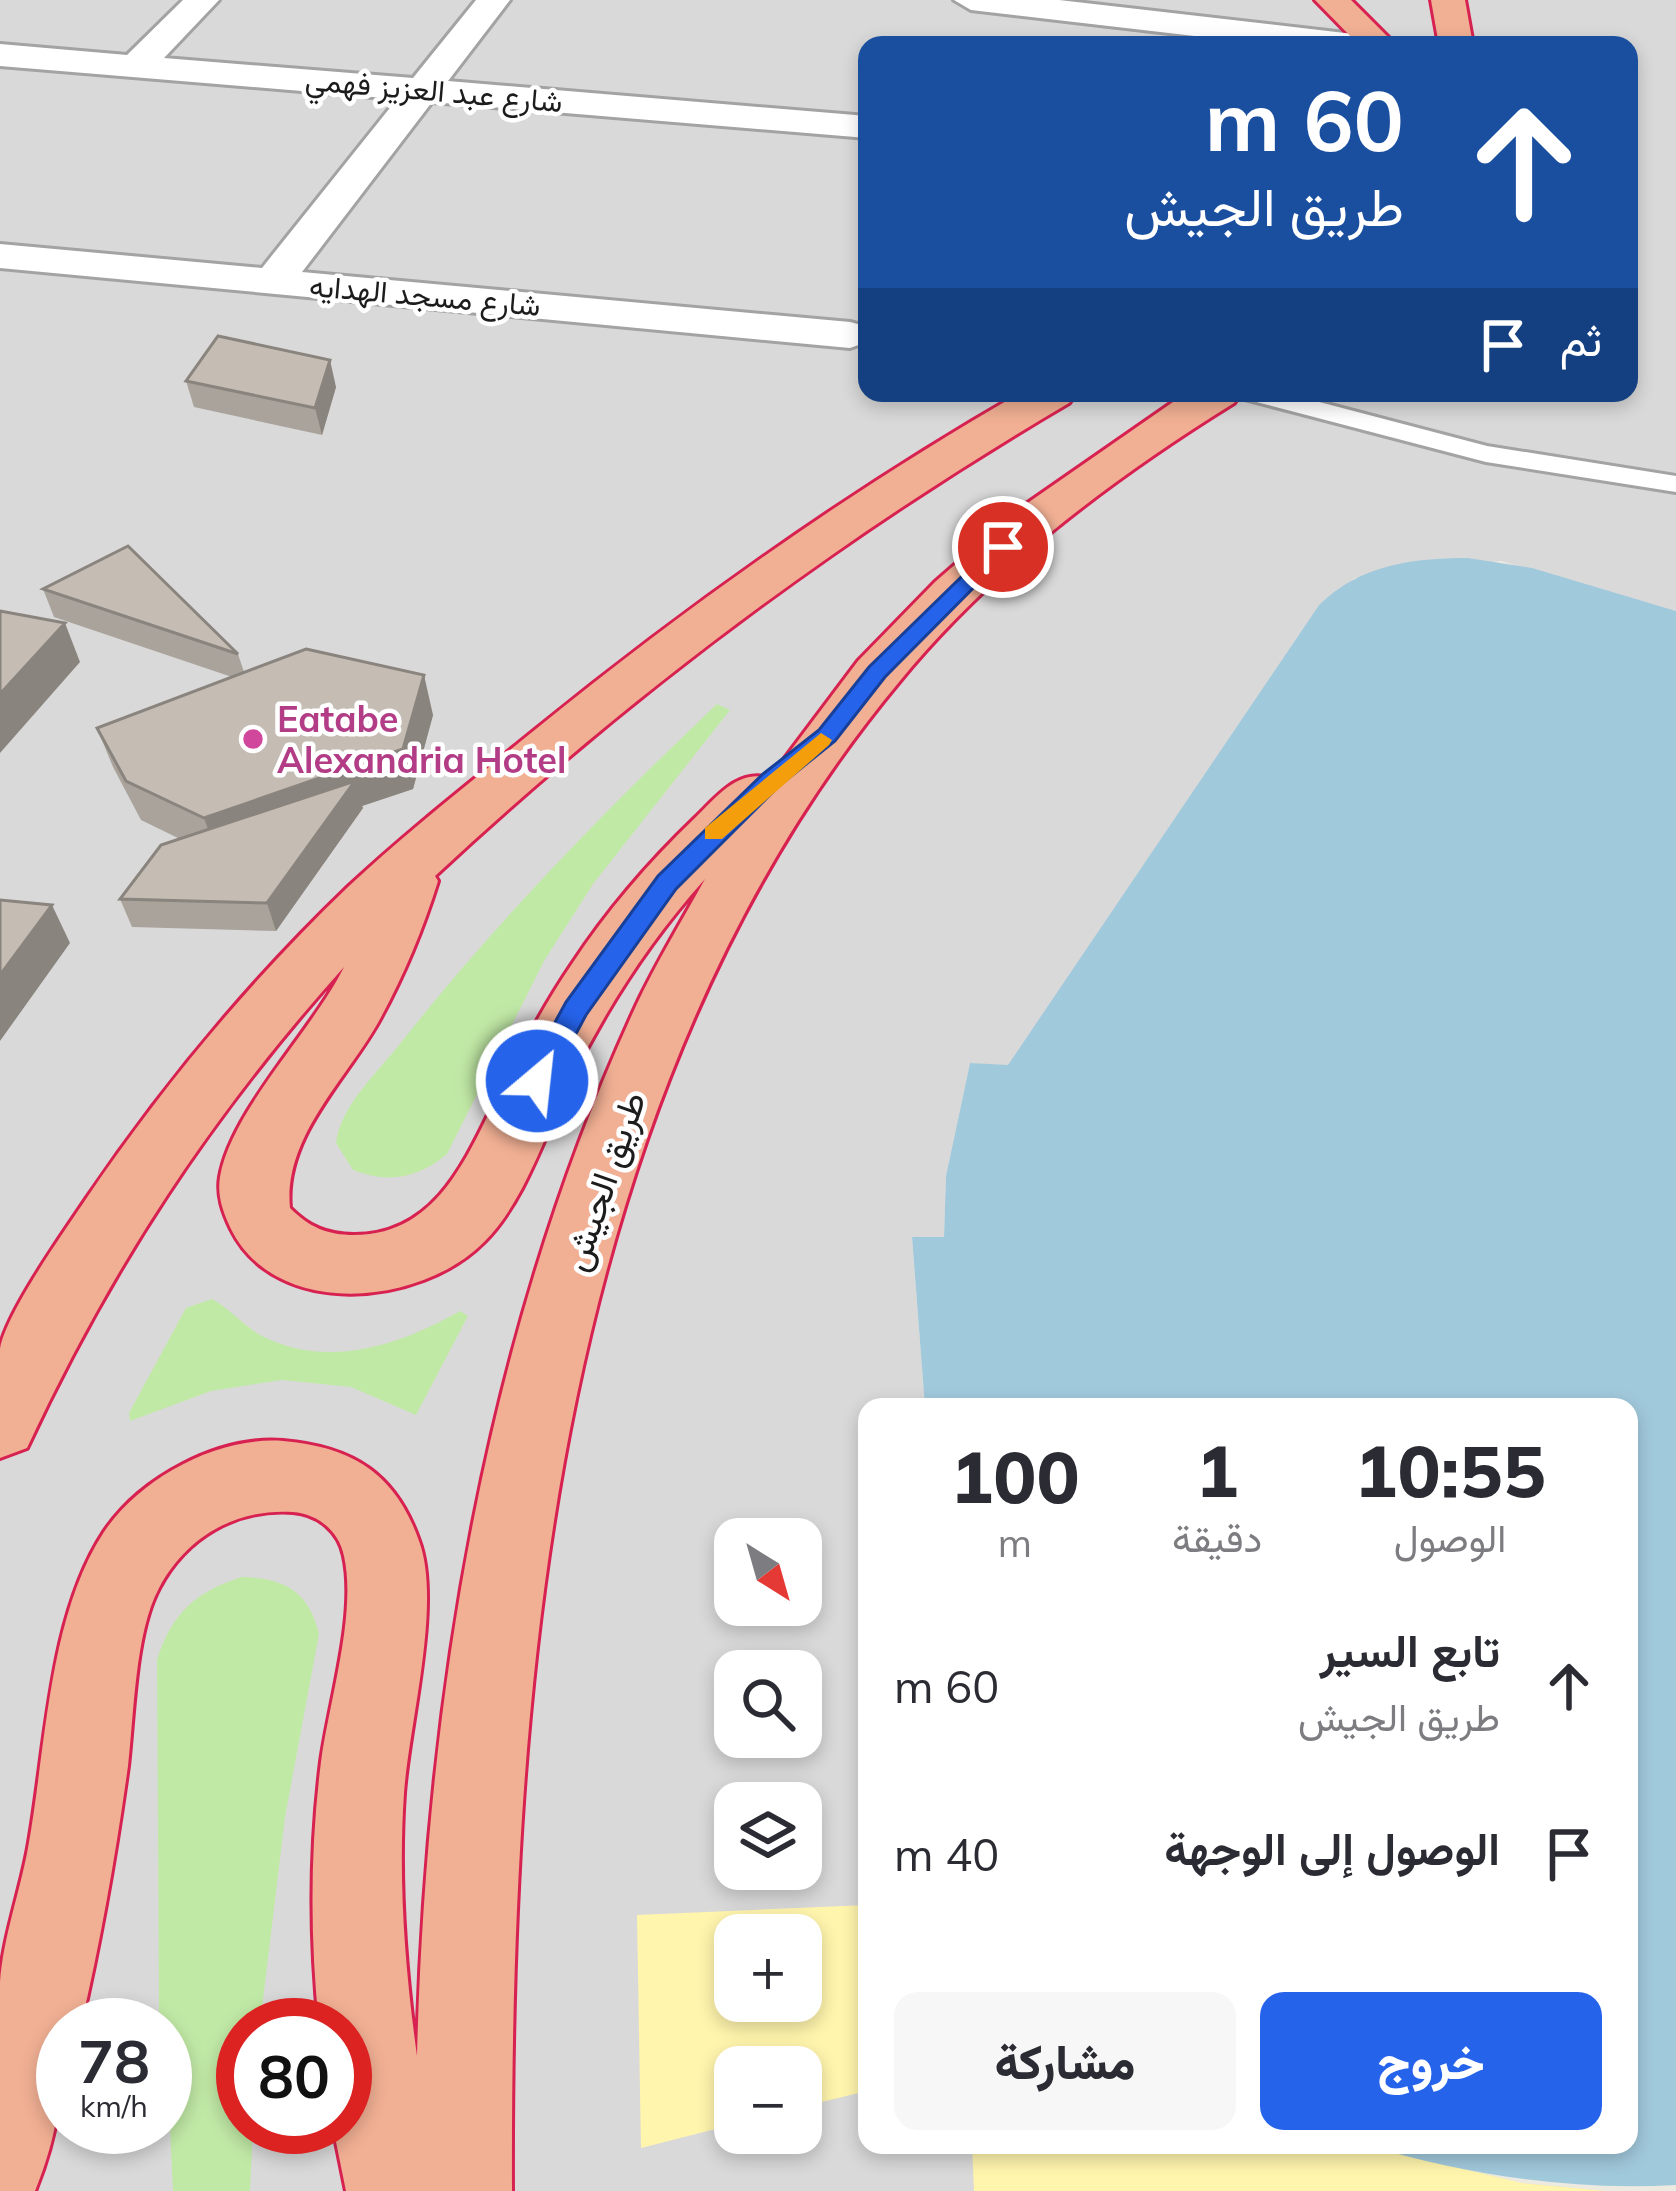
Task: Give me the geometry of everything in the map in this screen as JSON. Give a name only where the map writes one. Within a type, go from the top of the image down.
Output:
[{"type":"highway","points":[[1332,0],[1370,36]]},
{"type":"highway","points":[[1448,0],[1454,36]]},
{"type":"highway","points":[[0,1424],[65,1292],[148,1166],[276,1006],[414,861],[710,618],[880,497],[1038,402]]},
{"type":"highway","name":"طريق الجيش","points":[[463,2191],[472,1884],[494,1650],[528,1448],[570,1276],[619,1126],[673,996],[731,881],[827,735],[877,672],[1003,547],[1077,486],[1204,402]]},
{"type":"highway","points":[[414,861],[379,959],[353,1010],[257,1158],[255,1207],[266,1229],[284,1246],[339,1266],[388,1261],[434,1244],[459,1225],[477,1202],[576,1009],[620,943],[718,829],[827,735]]},
{"type":"highway","points":[[0,2157],[63,1899],[104,1641],[132,1559],[158,1526],[192,1499],[230,1482],[270,1474],[308,1477],[341,1491],[368,1513],[384,1544],[388,1581],[359,1820],[359,1932],[370,2048],[395,2191]]},
{"type":"street","points":[[136,66],[202,0]]},
{"type":"street","points":[[274,280],[493,0]]},
{"type":"street","points":[[971,0],[1170,10],[1313,36]]},
{"type":"street","name":"شارع عبد العزيز فهمي","points":[[0,55],[858,126]]},
{"type":"street","name":"شارع مسجد الهدايه","points":[[0,256],[850,335]]},
{"type":"lane","points":[[1288,402],[1486,454],[1676,484]]},
{"type":"shaded area","points":[[0,0],[1676,0],[1676,611],[1501,561],[1355,578],[1319,605],[1008,1066],[970,1063],[946,1176],[944,1238],[912,1238],[924,1398],[858,1398],[858,2154],[1403,2154],[1522,2183],[1607,2191],[0,2191]]},
{"type":"green space","points":[[717,704],[730,710],[593,884],[544,961],[447,1154],[403,1176],[379,1177],[353,1170],[336,1143],[361,1091],[512,911]]},
{"type":"green space","points":[[212,1299],[264,1337],[314,1351],[364,1349],[413,1334],[460,1311],[468,1316],[416,1415],[351,1387],[282,1380],[211,1391],[130,1421],[129,1413],[186,1308]]},
{"type":"green space","points":[[242,1577],[282,1584],[309,1607],[319,1634],[285,1817],[263,1998],[216,1998],[216,2154],[252,2154],[250,2191],[173,2191],[171,2154],[192,2154],[192,1998],[159,1998],[157,1660],[178,1617],[211,1589]]},
{"type":"sand","points":[[858,1905],[858,2093],[822,2102],[822,2046],[714,2046],[714,2129],[641,2148],[637,1915]]},
{"type":"sand","points":[[972,2154],[1403,2154],[1522,2183],[1607,2191],[974,2191]]},
{"type":"water","points":[[1468,558],[1532,568],[1676,611],[1676,2185],[1597,2186],[1520,2178],[1401,2154],[1638,2154],[1638,1398],[924,1398],[912,1237],[944,1237],[946,1176],[970,1063],[1008,1065],[1319,605],[1369,573],[1427,560]]},
{"type":"building","points":[[218,336],[330,360],[315,408],[186,381]]},
{"type":"building","points":[[128,546],[238,654],[43,589]]},
{"type":"building","points":[[0,611],[65,623],[0,694]]},
{"type":"building","points":[[306,649],[424,675],[403,749],[204,818],[126,781],[97,728]]},
{"type":"building","points":[[355,781],[267,903],[120,899],[161,845]]},
{"type":"building","points":[[0,900],[52,905],[0,975]]},
{"type":"slow traffic","points":[[713,834],[821,740]]},
{"type":"place","name":"Eatabe Alexandria Hotel","points":[[253,739]]},
{"type":"route","points":[[537,1081],[576,1009],[667,883],[771,779],[827,735],[877,672],[1003,547]]}]
